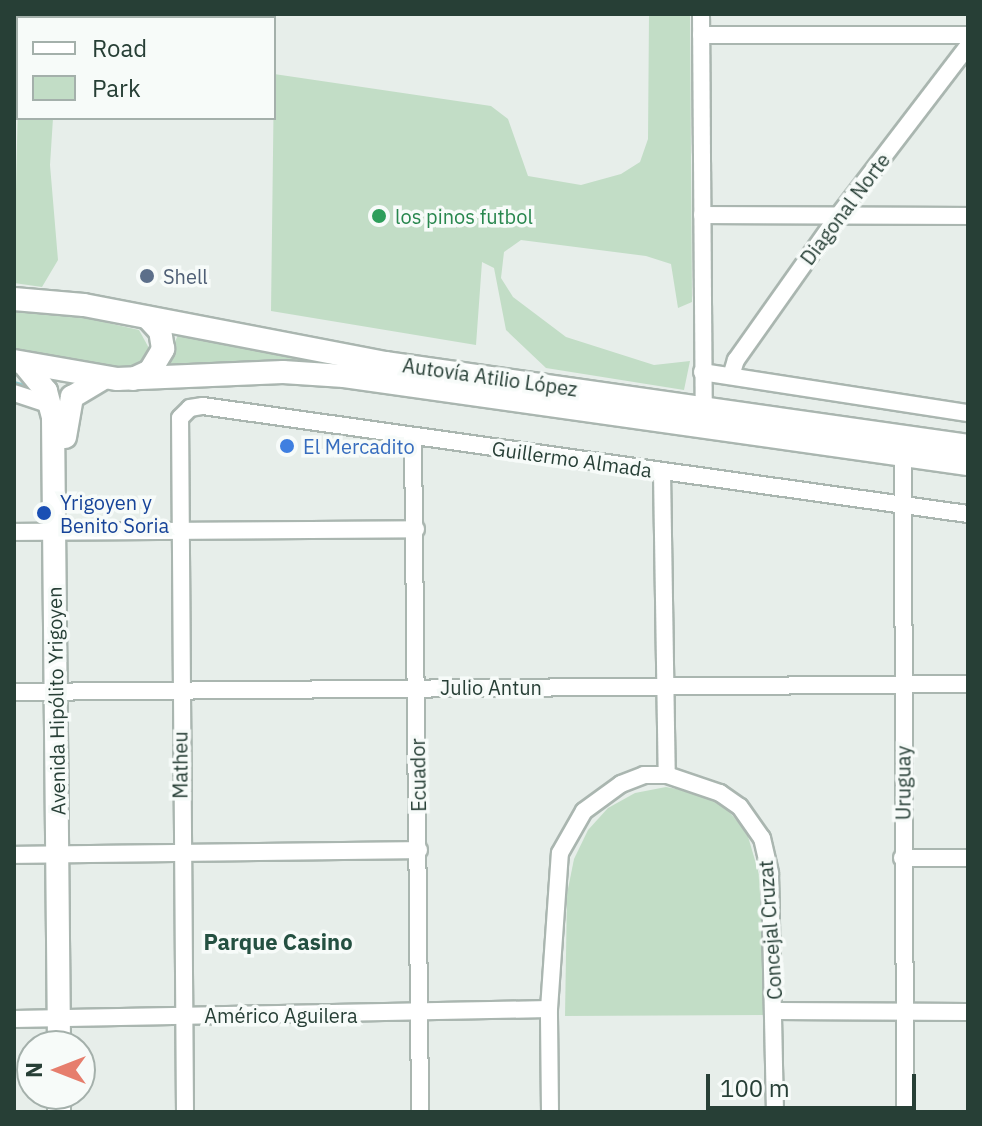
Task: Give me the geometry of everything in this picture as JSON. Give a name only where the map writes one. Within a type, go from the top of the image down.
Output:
[{"type":"main road","name":"Autovía Atilio López","points":[[15,299],[58,301],[320,352],[968,446]]},
{"type":"main road","points":[[132,380],[150,371],[163,349],[160,331],[148,318]]},
{"type":"main road","name":"Autovía Atilio López","points":[[19,363],[105,379],[132,380],[329,374],[968,464]]},
{"type":"main road","points":[[19,363],[46,391],[51,405]]},
{"type":"main road","name":"Avenida Hipólito Yrigoyen","points":[[59,531],[67,406],[80,389],[105,379]]},
{"type":"main road","name":"Avenida Hipólito Yrigoyen","points":[[51,405],[59,531],[68,1030]]},
{"type":"main road","name":"Avenida Hipólito Yrigoyen","points":[[62,1030],[65,1018]]},
{"type":"street","points":[[701,14],[704,408]]},
{"type":"street","points":[[701,35],[968,35]]},
{"type":"street","name":"Diagonal Norte","points":[[731,376],[736,360],[838,216],[968,46]]},
{"type":"street","points":[[702,215],[968,216]]},
{"type":"street","points":[[702,372],[968,413]]},
{"type":"street","points":[[14,393],[51,405]]},
{"type":"street","name":"Guillermo Almada","points":[[180,418],[203,406],[968,514]]},
{"type":"street","name":"Matheu","points":[[180,418],[180,855],[185,1112]]},
{"type":"street","name":"Ecuador","points":[[413,438],[420,1112]]},
{"type":"street","name":"Uruguay","points":[[903,454],[902,1015],[905,1112]]},
{"type":"street","points":[[550,1112],[549,1009],[560,853],[584,811],[599,798],[644,775],[667,775],[662,472]]},
{"type":"street","points":[[14,532],[180,534],[416,529]]},
{"type":"street","name":"Julio Antun","points":[[14,692],[968,684]]},
{"type":"street","name":"Concejal Cruzat","points":[[667,775],[720,793],[740,807],[762,838],[770,874],[776,1011],[775,1112]]},
{"type":"street","points":[[14,855],[419,850]]},
{"type":"street","points":[[902,858],[968,858]]},
{"type":"street","name":"Américo Aguilera","points":[[14,1019],[419,1014],[549,1009]]},
{"type":"street","points":[[776,1011],[902,1015],[968,1012]]},
{"type":"green space","points":[[649,14],[690,14],[692,302],[678,308],[671,264],[646,256],[521,240],[504,252],[501,278],[513,297],[566,337],[654,365],[690,361],[684,390],[546,368],[506,330],[494,268],[482,262],[476,345],[271,311],[276,74],[491,106],[508,119],[528,176],[581,185],[621,174],[640,162],[648,139]]},
{"type":"green space","points":[[17,120],[53,120],[50,165],[58,260],[42,287],[14,283]]},
{"type":"green space","points":[[14,311],[73,315],[139,330],[150,350],[139,365],[117,367],[14,351]]},
{"type":"green space","points":[[179,333],[278,353],[329,364],[161,371]]},
{"type":"green space","points":[[666,787],[698,793],[727,809],[747,833],[764,891],[768,1015],[565,1016],[567,894],[574,859],[588,830],[608,808],[635,793]]},
{"type":"waterway","points":[[14,383],[22,385]]},
{"type":"place","name":"los pinos futbol","points":[[379,216]]},
{"type":"place","name":"Shell","points":[[147,276]]},
{"type":"place","name":"El Mercadito","points":[[287,446]]},
{"type":"place","name":"Yrigoyen y Benito Soria","points":[[44,513]]},
{"type":"district","name":"Parque Casino","points":[[278,942]]}]
